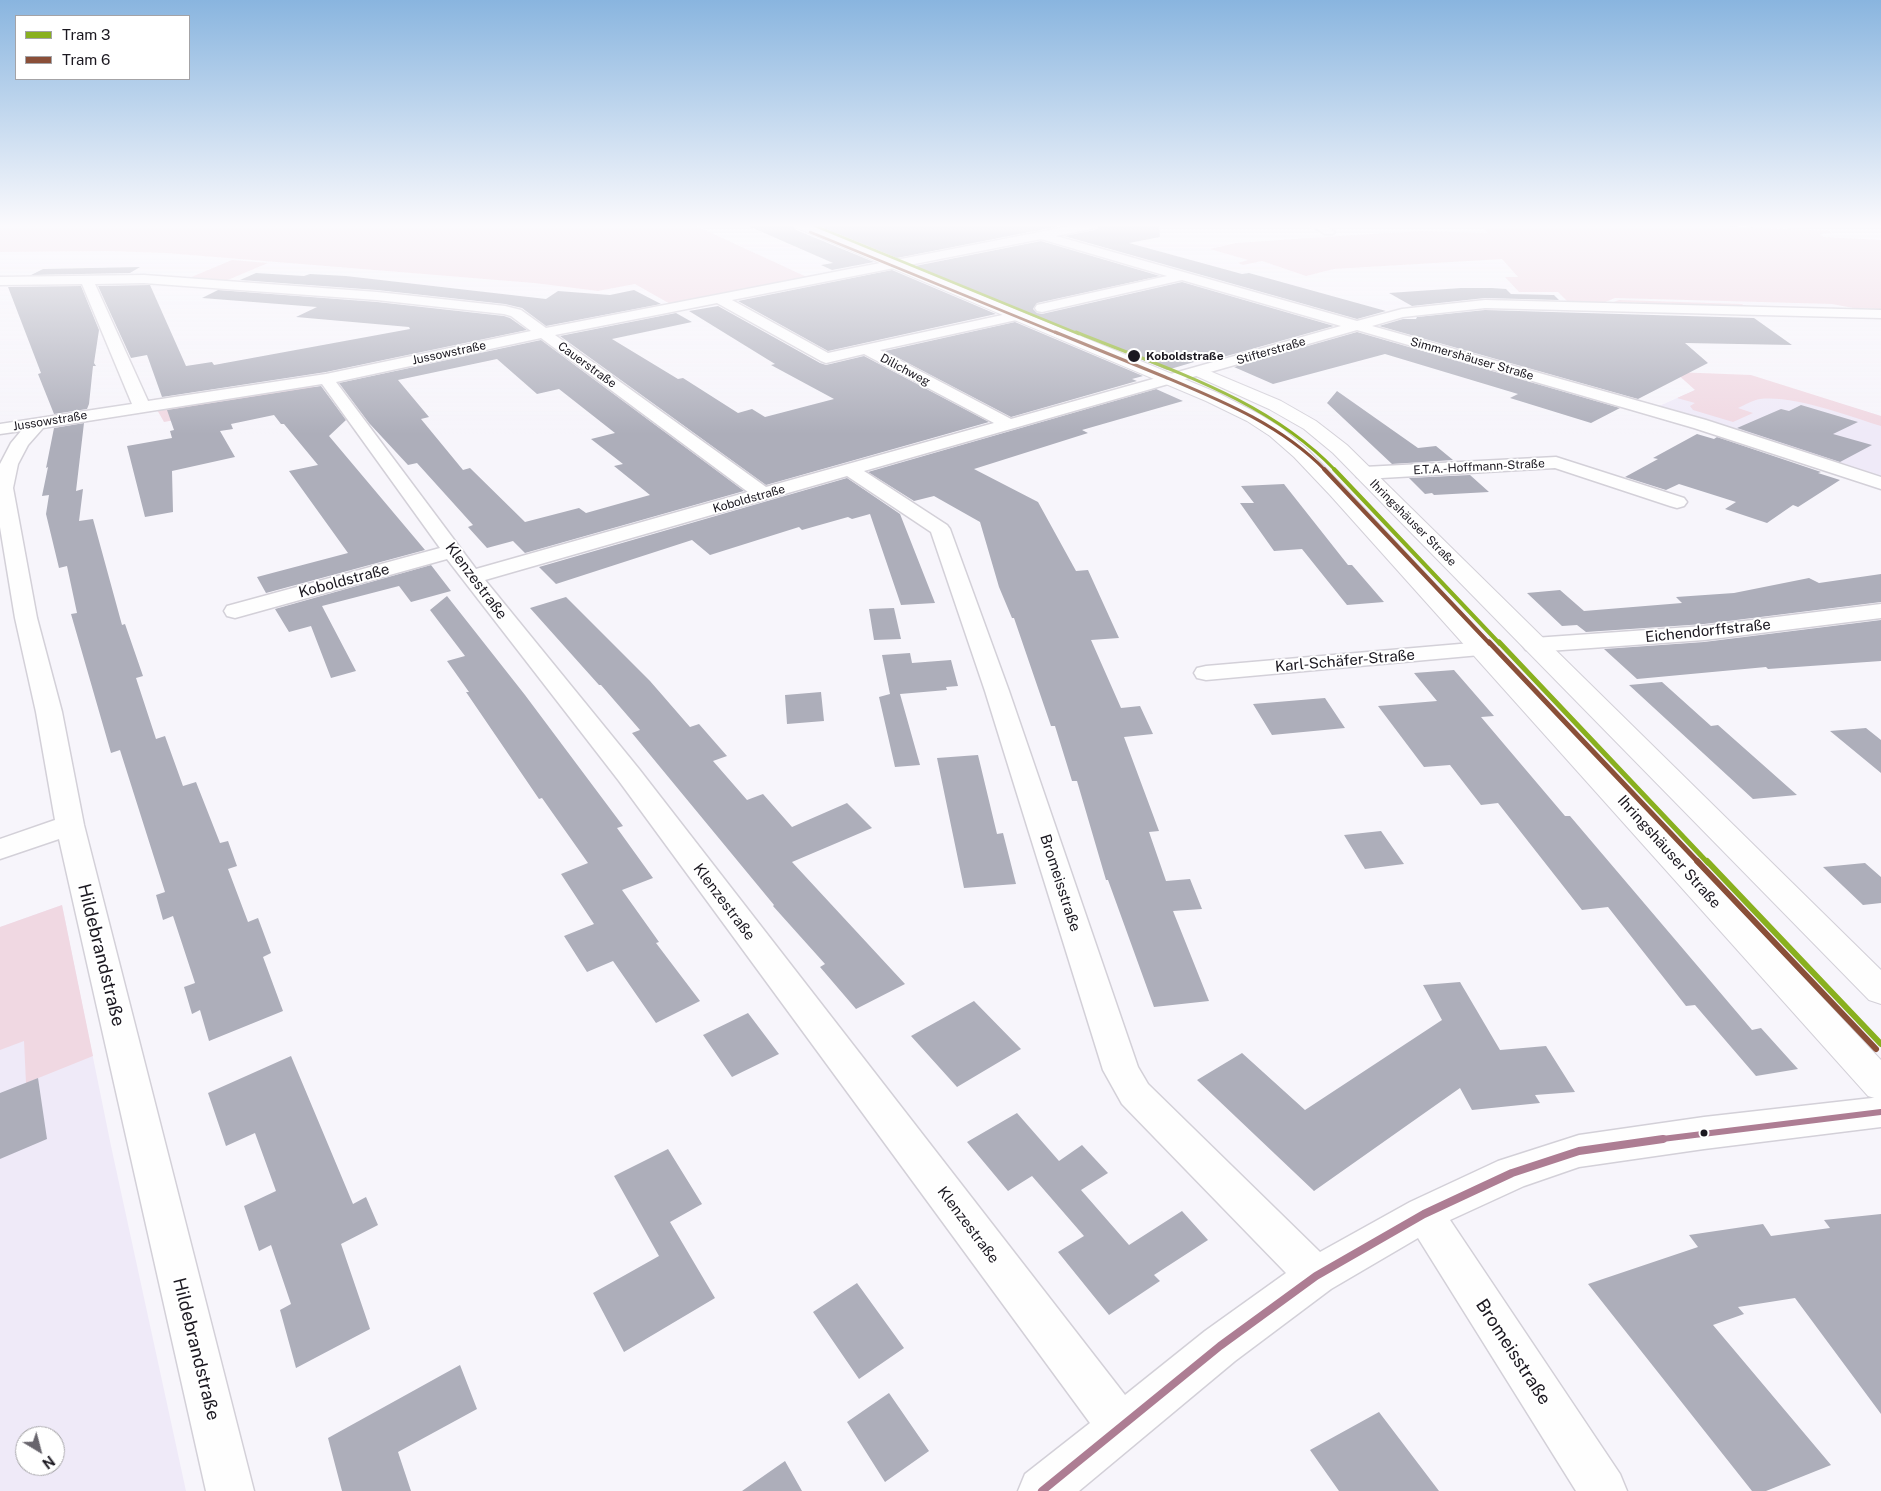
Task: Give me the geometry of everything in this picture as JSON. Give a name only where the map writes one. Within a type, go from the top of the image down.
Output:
[{"type":"main road","name":"Ihringshäuser Straße","points":[[966,295],[1246,413],[1275,432],[1297,450],[1483,649],[1881,1085]]},
{"type":"main road","name":"Ihringshäuser Straße","points":[[1008,295],[1275,404],[1310,425],[1340,449],[1881,991]]},
{"type":"street","points":[[93,295],[142,407]]},
{"type":"street","name":"Cauerstraße","points":[[357,295],[505,310],[516,313],[764,495]]},
{"type":"street","name":"Jussowstraße","points":[[0,429],[326,379],[543,333],[743,295]]},
{"type":"street","points":[[1042,308],[1101,295]]},
{"type":"street","name":"Simmershäuser Straße","points":[[1247,295],[1707,426],[1881,483]]},
{"type":"street","name":"Dilichweg","points":[[720,299],[826,358],[866,349],[1008,424]]},
{"type":"street","name":"Stifterstraße","points":[[1199,372],[1402,313],[1444,307],[1485,304],[1881,314]]},
{"type":"street","points":[[866,349],[1016,316]]},
{"type":"street","name":"Koboldstraße","points":[[235,610],[462,564],[764,495],[1008,424],[1199,372]]},
{"type":"street","name":"Klenzestraße","points":[[326,379],[462,564],[629,775],[1120,1426]]},
{"type":"street","name":"Hildebrandstraße","points":[[37,424],[20,444],[9,464],[4,488],[26,618],[49,712],[70,825],[230,1491]]},
{"type":"street","name":"E.T.A.-Hoffmann-Straße","points":[[1364,474],[1556,462],[1677,502]]},
{"type":"street","name":"Bromeisstraße","points":[[850,470],[940,529],[997,691],[1121,1070],[1135,1094],[1316,1276]]},
{"type":"street","name":"Eichendorffstraße","points":[[1534,645],[1704,633],[1881,611]]},
{"type":"street","name":"Karl-Schäfer-Straße","points":[[1206,673],[1483,649]]},
{"type":"street","points":[[0,848],[70,825]]},
{"type":"street","points":[[1042,1491],[1220,1346],[1316,1276],[1424,1214],[1512,1173],[1580,1151],[1704,1133],[1881,1112]]},
{"type":"street","name":"Bromeisstraße","points":[[1424,1214],[1603,1491]]},
{"type":"shaded area","points":[[654,295],[725,295],[672,305]]},
{"type":"shaded area","points":[[1561,295],[1881,295],[1881,309],[1853,308],[1832,304],[1615,298],[1601,304],[1569,303]]},
{"type":"shaded area","points":[[1619,300],[1742,304],[1745,306],[1614,302]]},
{"type":"shaded area","points":[[1675,372],[1751,375],[1881,416],[1881,426],[1821,407],[1789,400],[1774,399],[1752,401],[1738,408],[1753,413],[1733,422],[1693,410],[1690,406],[1695,403],[1677,398],[1695,390]]},
{"type":"shaded area","points":[[313,385],[319,394],[164,422],[156,408]]},
{"type":"shaded area","points":[[1695,390],[1802,392],[1881,416],[1881,478],[1657,407]]},
{"type":"shaded area","points":[[62,905],[111,1146],[186,1491],[0,1491],[0,927]]},
{"type":"shaded area","points":[[62,905],[93,1056],[26,1083],[24,1041],[0,1050],[0,927]]},
{"type":"building","points":[[11,295],[85,295],[99,330],[94,363],[96,366],[93,366],[87,409],[54,414],[38,374],[41,373]]},
{"type":"building","points":[[102,295],[154,295],[186,366],[212,362],[214,365],[410,329],[409,327],[296,317],[317,307],[202,298],[209,295],[279,295],[377,302],[504,316],[527,330],[326,372],[162,397],[147,355],[131,358]]},
{"type":"building","points":[[419,295],[508,295],[546,299],[553,295],[643,295],[661,304],[546,326],[522,308],[505,304]]},
{"type":"building","points":[[770,295],[950,295],[996,314],[828,351],[738,301]]},
{"type":"building","points":[[984,295],[1075,295],[1037,303],[1033,309],[1037,313],[1042,314],[1127,295],[1225,295],[1334,326],[1216,359],[1211,357],[1167,370]]},
{"type":"building","points":[[1271,295],[1327,295],[1386,311],[1357,319]]},
{"type":"building","points":[[1392,295],[1554,295],[1559,300],[1485,298],[1412,306]]},
{"type":"building","points":[[718,306],[820,363],[826,365],[864,356],[989,422],[766,485],[560,336],[676,313],[692,322],[612,339],[678,379],[683,378],[738,413],[752,409],[765,417],[834,399],[771,365],[775,364],[689,311]]},
{"type":"building","points":[[1485,310],[1754,318],[1792,345],[1685,343],[1708,363],[1638,399],[1379,326],[1403,319]]},
{"type":"building","points":[[1015,322],[1143,376],[1132,379],[1137,381],[1011,417],[885,351]]},
{"type":"building","points":[[1357,332],[1620,408],[1591,423],[1510,398],[1518,394],[1385,354],[1273,384],[1234,367]]},
{"type":"building","points":[[541,340],[744,491],[525,553],[513,541],[487,548],[468,527],[473,525],[417,463],[408,465],[369,423],[339,383]],"holes":[[[497,359],[537,394],[559,389],[615,433],[591,439],[623,464],[614,466],[650,495],[586,513],[579,508],[525,522],[470,468],[463,470],[421,419],[429,417],[398,380]]]},
{"type":"building","points":[[321,386],[346,420],[329,436],[425,550],[266,593],[257,577],[348,553],[289,471],[318,465],[284,424],[281,424],[274,415],[231,424],[233,429],[220,431],[235,457],[172,471],[173,512],[145,517],[127,446],[172,438],[170,431],[174,430],[167,410]]},
{"type":"building","points":[[1156,389],[1183,401],[1082,430],[1088,433],[974,469],[1038,502],[1076,571],[1088,570],[1119,638],[1091,640],[1121,708],[1140,706],[1153,734],[1124,737],[1159,831],[1149,832],[1166,881],[1190,879],[1202,909],[1173,911],[1209,1001],[1154,1007],[1108,880],[1106,880],[1077,781],[1072,781],[1055,726],[1051,726],[1014,618],[1012,618],[999,587],[980,522],[934,496],[914,501],[868,472]]},
{"type":"building","points":[[1337,391],[1418,448],[1436,446],[1453,460],[1392,464],[1327,403]]},
{"type":"building","points":[[1801,405],[1858,422],[1833,434],[1872,445],[1840,462],[1737,428],[1781,409],[1789,411]]},
{"type":"building","points":[[84,423],[76,491],[83,489],[79,521],[93,519],[122,625],[125,624],[143,676],[136,678],[156,739],[165,736],[183,786],[196,782],[220,843],[228,841],[237,866],[228,869],[248,922],[258,918],[271,953],[263,957],[283,1011],[209,1041],[200,1010],[192,1014],[184,987],[195,983],[173,916],[163,920],[156,895],[165,892],[120,750],[111,753],[71,614],[77,613],[67,566],[59,568],[46,514],[49,495],[42,496],[54,428]]},
{"type":"building","points":[[1697,434],[1714,439],[1717,437],[1840,480],[1798,507],[1793,505],[1767,523],[1725,509],[1736,502],[1679,484],[1666,490],[1625,477],[1658,459],[1653,458]]},
{"type":"building","points":[[1470,475],[1489,492],[1425,494],[1409,478]]},
{"type":"building","points":[[847,478],[900,514],[935,603],[901,605],[870,514],[852,519],[848,517],[802,530],[799,527],[710,555],[692,540],[556,584],[539,567]]},
{"type":"building","points":[[1284,484],[1348,565],[1352,565],[1384,602],[1347,605],[1302,549],[1274,551],[1240,503],[1254,503],[1241,486]]},
{"type":"building","points":[[431,565],[451,591],[411,602],[399,586],[322,606],[356,671],[331,678],[311,626],[289,632],[275,609]]},
{"type":"building","points":[[1881,574],[1881,602],[1704,624],[1586,632],[1577,625],[1562,626],[1527,593],[1560,590],[1584,611],[1682,603],[1676,597],[1734,593],[1809,578],[1819,583]]},
{"type":"building","points":[[447,596],[525,695],[623,826],[617,828],[653,878],[622,890],[659,942],[656,943],[700,1001],[656,1023],[613,961],[587,972],[564,936],[594,924],[561,874],[588,863],[542,798],[539,799],[447,661],[465,656],[430,610]]},
{"type":"building","points":[[566,597],[650,681],[690,727],[699,724],[727,756],[713,761],[747,800],[763,794],[792,827],[847,803],[872,828],[792,862],[905,984],[856,1009],[820,967],[825,964],[773,906],[632,733],[640,730],[530,608]]},
{"type":"building","points":[[894,608],[901,639],[874,640],[869,609]]},
{"type":"building","points":[[1881,620],[1881,661],[1768,669],[1766,667],[1637,679],[1604,649],[1704,642]]},
{"type":"building","points":[[910,653],[912,663],[951,660],[958,686],[946,687],[947,690],[900,694],[920,765],[895,767],[879,697],[890,694],[882,655]]},
{"type":"building","points":[[1454,670],[1494,716],[1481,717],[1565,816],[1570,816],[1752,1030],[1761,1028],[1798,1069],[1756,1076],[1695,1005],[1686,1006],[1608,907],[1582,910],[1498,803],[1481,805],[1450,765],[1424,767],[1378,706],[1437,701],[1414,673]]},
{"type":"building","points":[[1662,682],[1711,726],[1718,725],[1797,795],[1753,799],[1629,685]]},
{"type":"building","points":[[821,692],[824,721],[787,724],[785,695]]},
{"type":"building","points":[[1325,698],[1345,728],[1272,735],[1253,704]]},
{"type":"building","points":[[1866,728],[1881,740],[1881,773],[1830,731]]},
{"type":"building","points":[[978,755],[997,834],[1003,833],[1016,884],[964,888],[937,758]]},
{"type":"building","points":[[1381,831],[1404,864],[1365,869],[1344,835]]},
{"type":"building","points":[[1865,863],[1881,877],[1881,903],[1863,905],[1823,867]]},
{"type":"building","points":[[1460,982],[1500,1050],[1546,1046],[1575,1092],[1535,1095],[1540,1103],[1472,1110],[1460,1088],[1314,1191],[1197,1080],[1242,1053],[1305,1110],[1442,1020],[1423,985]]},
{"type":"building","points":[[974,1001],[1021,1049],[957,1087],[911,1036]]},
{"type":"building","points":[[748,1013],[779,1054],[732,1077],[703,1035]]},
{"type":"building","points":[[291,1056],[353,1204],[366,1197],[378,1225],[341,1244],[370,1329],[296,1368],[280,1310],[291,1304],[271,1245],[259,1251],[244,1206],[276,1191],[255,1133],[226,1146],[208,1093]]},
{"type":"building","points":[[38,1078],[47,1139],[0,1159],[0,1093]]},
{"type":"building","points":[[1017,1113],[1059,1161],[1082,1145],[1108,1173],[1081,1190],[1129,1245],[1182,1211],[1208,1240],[1154,1275],[1160,1281],[1109,1315],[1058,1252],[1084,1236],[1032,1176],[1008,1191],[967,1142]]},
{"type":"building","points":[[668,1149],[702,1204],[670,1222],[715,1298],[624,1352],[593,1293],[659,1256],[614,1176]]},
{"type":"building","points":[[1881,1214],[1881,1414],[1795,1298],[1738,1307],[1744,1314],[1713,1325],[1831,1465],[1766,1491],[1752,1491],[1588,1284],[1698,1247],[1689,1235],[1763,1224],[1771,1236],[1830,1228],[1824,1220]]},
{"type":"building","points":[[857,1283],[904,1348],[859,1379],[813,1312]]},
{"type":"building","points":[[460,1365],[477,1409],[398,1452],[411,1491],[342,1491],[328,1438]]},
{"type":"building","points":[[889,1393],[929,1451],[885,1482],[847,1422]]},
{"type":"building","points":[[1379,1412],[1439,1491],[1339,1491],[1310,1450]]},
{"type":"building","points":[[785,1461],[802,1491],[742,1491]]},
{"type":"tram line","name":"6","points":[[963,295],[1218,399],[1245,412],[1296,444],[1319,464],[1876,1049]]},
{"type":"tram line","name":"3","points":[[983,295],[1221,392],[1262,413],[1288,430],[1324,459],[1881,1044]]},
{"type":"transit line","points":[[1042,1491],[1220,1346],[1316,1276],[1424,1214],[1512,1173],[1579,1151],[1704,1133],[1881,1112]]},
{"type":"place","name":"Koboldstraße","points":[[1134,356]]}]
